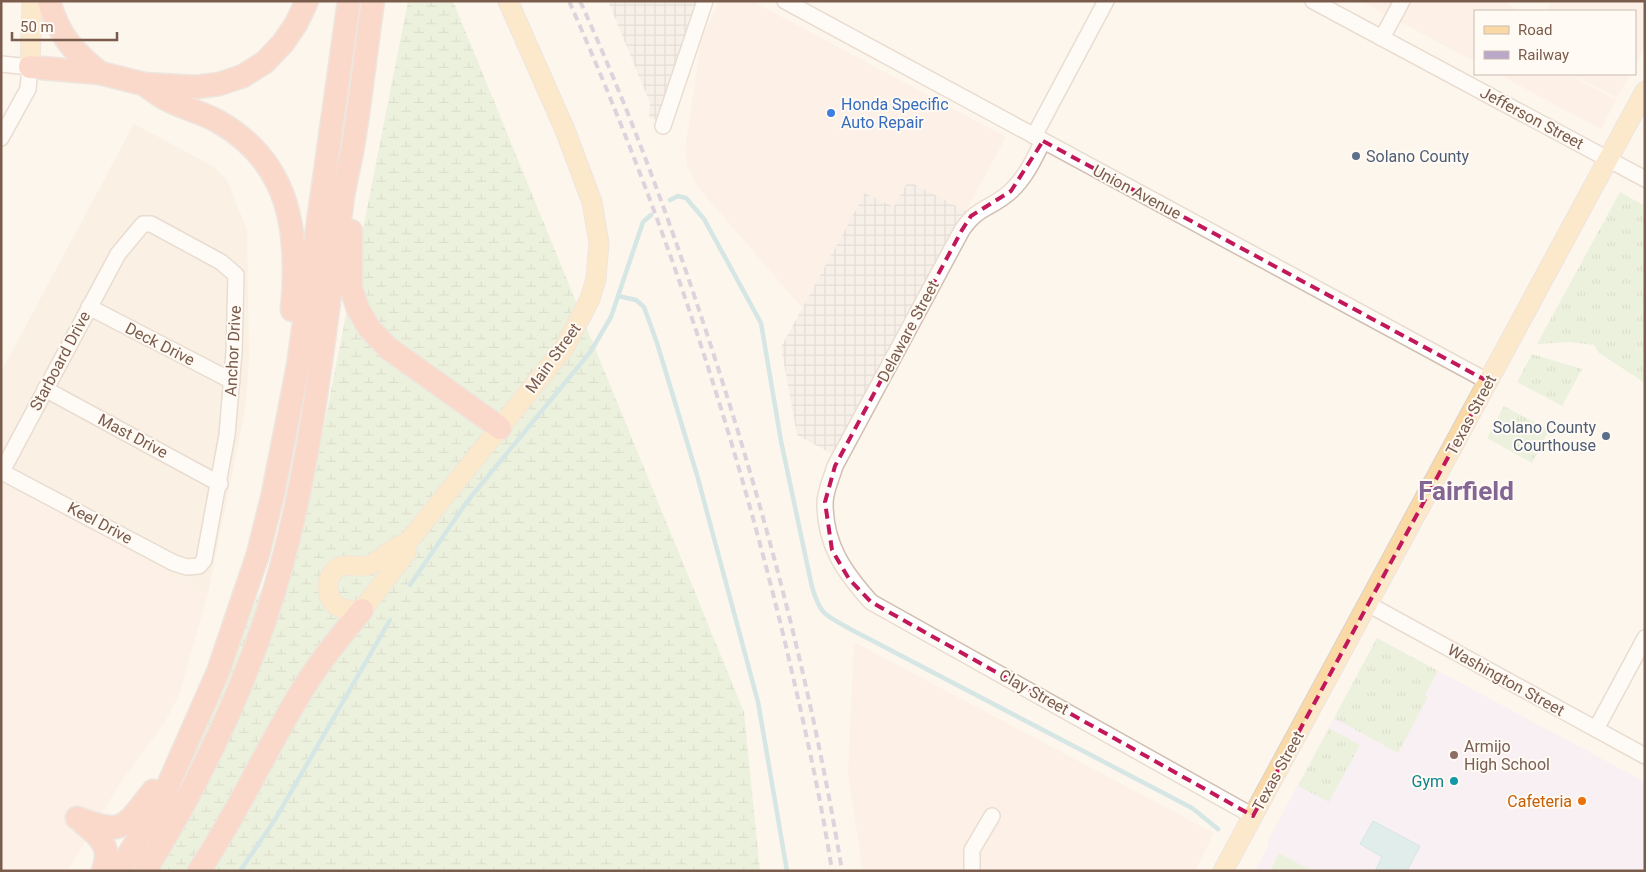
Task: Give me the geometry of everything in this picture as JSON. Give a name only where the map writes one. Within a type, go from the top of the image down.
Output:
[{"type":"highway","points":[[49,1],[54,21],[70,46],[100,73]]},
{"type":"highway","points":[[30,67],[100,73],[144,84],[196,87],[219,84],[243,76],[265,62],[283,43],[296,24],[306,1]]},
{"type":"highway","points":[[119,871],[162,799],[218,672],[239,615],[273,494],[298,366],[349,1]]},
{"type":"highway","points":[[145,871],[200,775],[225,722],[255,646],[282,564],[299,492],[313,416],[344,187],[352,148],[373,1]]},
{"type":"highway","points":[[144,84],[169,101],[199,112],[221,124],[242,139],[268,170],[286,202],[292,224],[295,250],[286,365],[288,411]]},
{"type":"highway","points":[[352,148],[355,188],[350,264],[352,288],[358,309],[369,328],[388,348],[500,428]]},
{"type":"highway","points":[[199,871],[235,811],[298,697],[331,648],[362,610]]},
{"type":"highway","points":[[103,871],[107,853],[104,843],[100,836],[77,818],[104,828],[125,824],[172,773]]},
{"type":"main road","points":[[30,67],[32,1]]},
{"type":"main road","name":"Main Street","points":[[407,543],[397,545],[384,557],[367,566],[344,565],[334,571],[328,582],[328,595],[336,607],[348,612],[362,610],[406,553],[407,543],[546,372],[578,326],[590,299],[599,261],[597,225],[584,176],[508,1]]},
{"type":"main road","name":"Texas Street","points":[[1224,871],[1645,91]]},
{"type":"street","points":[[662,126],[705,1]]},
{"type":"street","name":"Union Avenue","points":[[785,1],[804,6],[1038,139],[1489,382]]},
{"type":"street","name":"Delaware Street","points":[[832,550],[825,502],[835,466],[971,216],[998,202],[1012,191],[1025,176],[1038,139],[1106,1]]},
{"type":"street","name":"Jefferson Street","points":[[1313,1],[1645,179]]},
{"type":"street","points":[[1382,38],[1402,1]]},
{"type":"street","points":[[1,64],[30,67],[28,89],[1,138]]},
{"type":"street","name":"Anchor Drive","points":[[121,251],[138,228],[143,224],[151,224],[221,262],[236,275],[232,381],[220,484],[204,560],[199,566]]},
{"type":"street","name":"Starboard Drive","points":[[2,472],[89,307],[121,251]]},
{"type":"street","name":"Deck Drive","points":[[89,307],[232,381]]},
{"type":"street","name":"Mast Drive","points":[[45,389],[220,484]]},
{"type":"street","name":"Keel Drive","points":[[2,472],[174,563],[186,567],[199,566]]},
{"type":"street","name":"Clay Street","points":[[832,550],[849,578],[871,602],[1253,816]]},
{"type":"street","name":"Washington Street","points":[[1368,604],[1645,756]]},
{"type":"street","points":[[1596,729],[1645,638]]},
{"type":"street","points":[[972,871],[972,850],[992,816]]},
{"type":"highlighted area","points":[[1043,141],[1489,382],[1253,816],[871,602],[849,579],[832,550],[825,502],[835,466],[962,230],[971,216],[1011,191]]},
{"type":"shaded area","points":[[608,1],[701,1],[665,124],[649,117],[650,103]]},
{"type":"shaded area","points":[[719,1],[752,1],[1006,137],[966,211],[909,181],[894,208],[865,193],[802,308],[698,187],[687,166],[685,150],[701,41]]},
{"type":"shaded area","points":[[1361,1],[1502,1],[1519,10],[1474,10],[1474,61]]},
{"type":"shaded area","points":[[1551,1],[1645,1],[1645,47],[1636,63],[1636,10],[1546,10]]},
{"type":"shaded area","points":[[1500,75],[1571,75],[1616,100],[1601,129]]},
{"type":"shaded area","points":[[1574,75],[1629,75],[1617,98]]},
{"type":"shaded area","points":[[134,124],[214,167],[227,180],[247,230],[249,362],[245,410],[208,593],[19,492],[1,503],[1,372]]},
{"type":"shaded area","points":[[908,181],[966,211],[836,456],[797,435],[781,347],[865,193],[894,207]]},
{"type":"shaded area","points":[[19,492],[208,593],[179,695],[166,720],[119,785],[67,871],[1,871],[1,503]]},
{"type":"shaded area","name":"Armijo High School","points":[[1377,638],[1645,782],[1645,871],[1255,871],[1269,844],[1267,842]]},
{"type":"shaded area","points":[[854,642],[1214,833],[1195,871],[863,871],[848,774]]},
{"type":"green space","points":[[408,1],[453,1],[744,712],[760,871],[126,871],[313,482]]},
{"type":"green space","points":[[1620,192],[1645,206],[1645,383],[1599,353],[1594,345],[1570,342],[1537,344]]},
{"type":"green space","points":[[1532,354],[1582,369],[1562,406],[1517,382]]},
{"type":"green space","points":[[1504,406],[1549,430],[1532,463],[1487,438]]},
{"type":"green space","points":[[1377,638],[1438,671],[1425,695],[1428,697],[1398,753],[1334,718]]},
{"type":"green space","points":[[1329,728],[1360,745],[1329,802],[1298,786]]},
{"type":"green space","points":[[1279,853],[1312,871],[1270,871]]},
{"type":"water","points":[[1373,821],[1420,846],[1407,871],[1375,871],[1382,857],[1360,844]]},
{"type":"waterway","points":[[670,200],[678,196],[686,198],[704,219],[761,323],[781,441],[812,587],[822,610],[830,618],[852,630],[1192,808],[1218,829]]},
{"type":"waterway","points":[[410,585],[466,503],[591,351],[611,317],[643,222],[651,215]]},
{"type":"waterway","points":[[618,296],[636,300],[644,307],[657,343],[697,475],[758,702],[787,871]]},
{"type":"waterway","points":[[240,871],[276,818],[390,620]]},
{"type":"railway","points":[[569,1],[634,157],[691,315],[717,395],[741,475],[784,638],[816,783],[832,871]]},
{"type":"railway","points":[[580,1],[629,116],[659,194],[744,450],[800,659],[830,800],[842,871]]},
{"type":"place","name":"Honda Specific Auto Repair","points":[[831,113]]},
{"type":"place","name":"Solano County","points":[[1356,156]]},
{"type":"place","name":"Solano County Courthouse","points":[[1606,436]]},
{"type":"place","name":"Armijo High School","points":[[1454,755]]},
{"type":"place","name":"Gym","points":[[1454,781]]},
{"type":"place","name":"Cafeteria","points":[[1582,801]]},
{"type":"district","name":"Fairfield","points":[[1466,491]]}]
